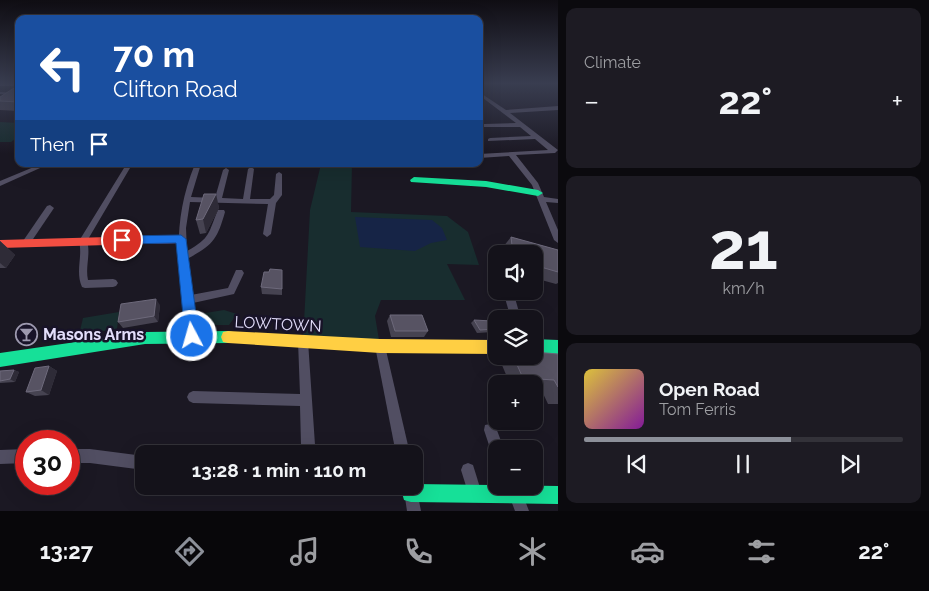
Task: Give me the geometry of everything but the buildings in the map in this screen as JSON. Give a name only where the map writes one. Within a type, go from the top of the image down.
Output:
[{"type":"street","points":[[498,107],[556,151]]},
{"type":"street","points":[[505,112],[558,108]]},
{"type":"street","points":[[483,126],[522,125]]},
{"type":"street","points":[[490,140],[536,137]]},
{"type":"street","points":[[483,156],[556,151]]},
{"type":"street","points":[[512,155],[523,168],[539,196],[558,240]]},
{"type":"street","points":[[0,184],[39,167]]},
{"type":"street","points":[[192,336],[181,239],[186,199],[197,167]]},
{"type":"street","points":[[83,241],[127,168]]},
{"type":"street","points":[[246,201],[251,169]]},
{"type":"street","points":[[218,200],[226,170]]},
{"type":"street","points":[[267,234],[272,202],[278,195],[279,174]]},
{"type":"street","points":[[414,180],[477,183],[558,201]]},
{"type":"street","points":[[186,199],[272,202]]},
{"type":"street","points":[[26,244],[50,208]]},
{"type":"street","points":[[183,257],[203,247],[215,236],[221,212]]},
{"type":"street","points":[[0,244],[181,239]]},
{"type":"street","points":[[83,241],[86,248],[80,274],[85,284],[112,283]]},
{"type":"street","points":[[187,300],[231,291],[240,273]]},
{"type":"street","name":"LOWTOWN","points":[[0,360],[145,338],[192,336],[380,346],[488,346]]},
{"type":"street","points":[[303,341],[308,445]]},
{"type":"street","points":[[380,346],[401,445]]},
{"type":"street","points":[[543,346],[558,347]]},
{"type":"street","points":[[193,397],[306,400]]},
{"type":"street","points":[[490,430],[494,440]]},
{"type":"street","points":[[0,457],[15,456]]},
{"type":"street","points":[[80,457],[135,462]]},
{"type":"street","points":[[468,470],[476,494]]},
{"type":"street","points":[[423,491],[476,494],[488,493]]},
{"type":"street","points":[[543,493],[558,495]]},
{"type":"street","points":[[412,495],[414,511]]},
{"type":"street","points":[[516,495],[522,511]]},
{"type":"green space","points":[[0,122],[15,123],[15,139],[11,142],[0,142]]},
{"type":"green space","points":[[320,167],[352,167],[351,212],[447,216],[468,232],[479,265],[447,264],[465,300],[381,300],[375,316],[380,346],[303,341],[310,210]]},
{"type":"green space","points":[[224,310],[237,314],[229,325],[203,325],[199,314]]},
{"type":"green space","points":[[119,312],[117,329],[79,335],[83,318]]},
{"type":"water","points":[[355,217],[432,220],[442,228],[447,240],[431,243],[415,251],[360,247]]},
{"type":"traffic: fast","points":[[414,180],[486,184],[538,193]]},
{"type":"traffic: fast","points":[[0,360],[145,338],[228,337]]},
{"type":"traffic: fast","points":[[543,346],[558,347]]},
{"type":"traffic: fast","points":[[423,493],[558,495]]},
{"type":"traffic: slow","points":[[228,337],[380,346],[488,347]]},
{"type":"traffic: jam","points":[[0,244],[181,239]]},
{"type":"place","name":"Masons Arms","points":[[27,334]]},
{"type":"route","points":[[122,240],[181,239],[192,336]]}]
